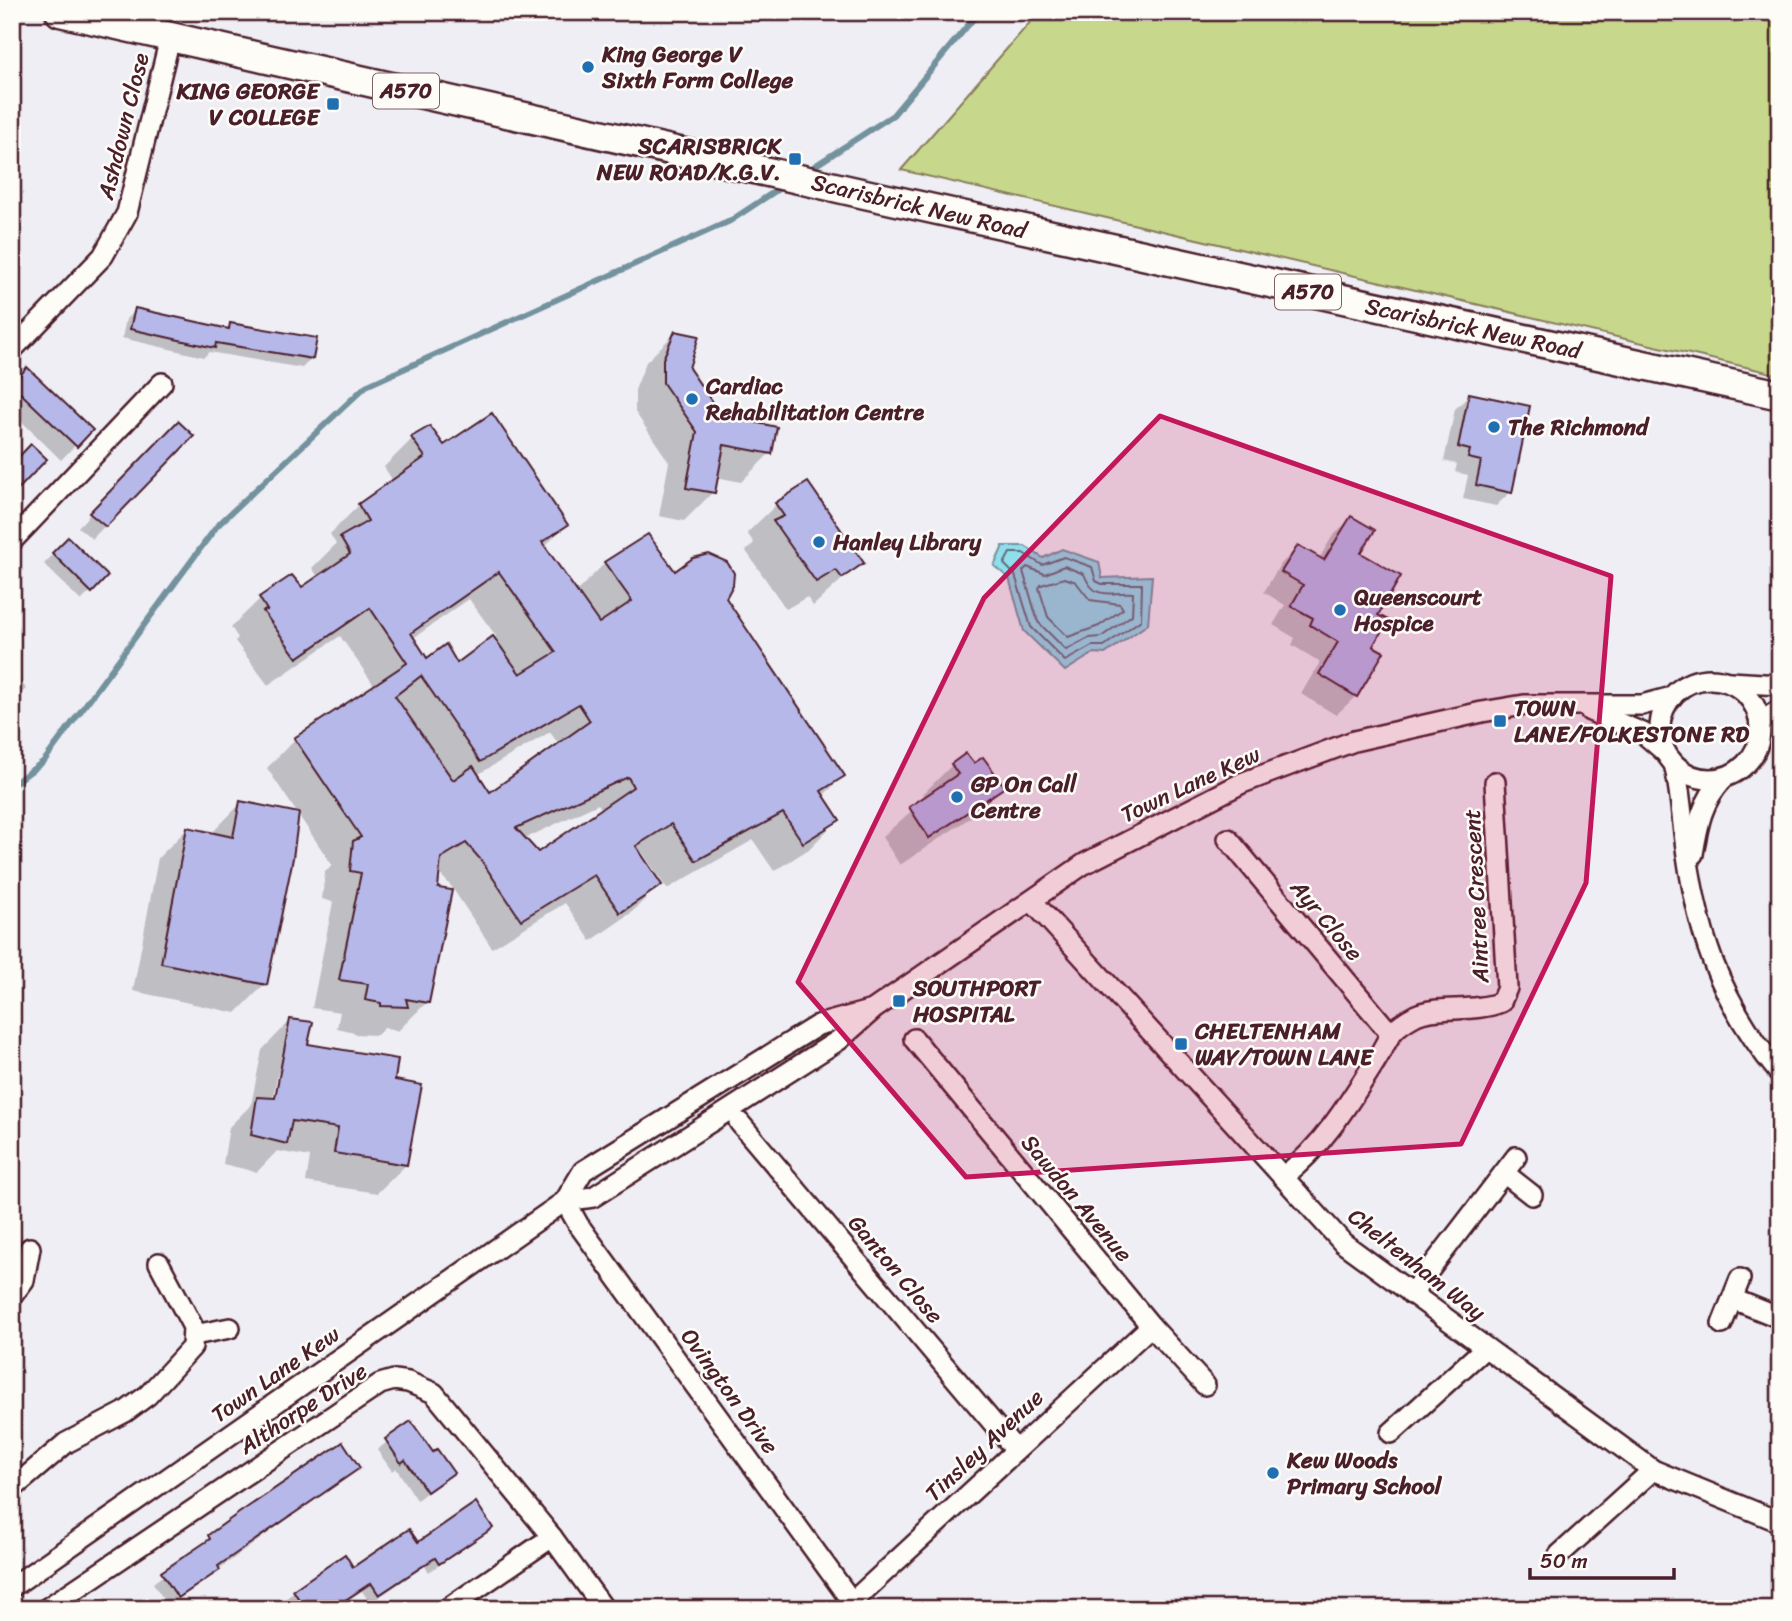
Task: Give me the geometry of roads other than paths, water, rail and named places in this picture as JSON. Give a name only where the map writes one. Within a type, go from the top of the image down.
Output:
[{"type":"highway","name":"Scarisbrick New Road","points":[[60,12],[836,188],[1780,395]]},
{"type":"street","name":"Ashdown Close","points":[[12,351],[103,256],[127,213],[170,38]]},
{"type":"street","points":[[12,541],[162,383]]},
{"type":"street","points":[[1780,685],[1706,679],[1689,683],[1672,697],[1660,721],[1691,867],[1701,932],[1724,993],[1754,1042],[1780,1074]]},
{"type":"street","points":[[1691,867],[1698,821],[1706,799],[1723,779],[1750,762],[1758,746],[1760,723],[1751,698],[1738,686],[1726,682]]},
{"type":"street","name":"Town Lane Kew","points":[[565,1200],[593,1197],[839,1040],[874,1009],[1084,864],[1198,803],[1242,783],[1354,741],[1514,707],[1569,704],[1642,705],[1672,697]]},
{"type":"street","name":"Town Lane Kew","points":[[1569,704],[1624,722],[1643,733],[1669,758]]},
{"type":"street","points":[[1760,723],[1780,709]]},
{"type":"street","points":[[1669,758],[1692,777],[1723,779]]},
{"type":"street","name":"Aintree Crescent","points":[[1390,1032],[1419,1013],[1485,1009],[1501,1002],[1507,988],[1495,782]]},
{"type":"street","name":"Ayr Close","points":[[1228,839],[1390,1032]]},
{"type":"street","name":"Cheltenham Way","points":[[1032,901],[1343,1243],[1653,1470],[1780,1522]]},
{"type":"street","name":"Town Lane Kew","points":[[12,1587],[565,1200],[583,1171],[818,1025],[874,1009]]},
{"type":"street","points":[[1284,1176],[1309,1157],[1377,1060],[1390,1032]]},
{"type":"street","name":"Sawdon Avenue","points":[[914,1039],[1151,1326],[1205,1385]]},
{"type":"street","name":"Ganton Close","points":[[739,1122],[1015,1449]]},
{"type":"street","points":[[1411,1294],[1516,1157]]},
{"type":"street","points":[[1504,1173],[1532,1195]]},
{"type":"street","name":"Ovington Drive","points":[[565,1200],[578,1224],[855,1606]]},
{"type":"street","points":[[12,1296],[24,1280],[30,1248]]},
{"type":"street","points":[[12,1489],[66,1443],[125,1412],[148,1395],[192,1347],[194,1335],[159,1263]]},
{"type":"street","points":[[1722,1324],[1740,1279]]},
{"type":"street","points":[[1733,1299],[1780,1318]]},
{"type":"street","name":"Tinsley Avenue","points":[[855,1606],[1015,1449],[1151,1326]]},
{"type":"street","points":[[194,1335],[230,1328]]},
{"type":"street","points":[[1391,1433],[1485,1348]]},
{"type":"street","name":"Althorpe Drive","points":[[53,1607],[380,1384],[394,1380],[408,1382],[434,1393],[552,1536],[604,1609]]},
{"type":"street","points":[[1559,1555],[1653,1470]]},
{"type":"street","points":[[447,1609],[552,1536]]},
{"type":"water","points":[[1003,546],[1025,546],[1043,558],[1062,549],[1099,562],[1102,578],[1152,576],[1148,624],[1105,654],[1094,653],[1065,671],[1024,631],[1009,578],[994,566]]},
{"type":"waterway","points":[[807,171],[893,115],[979,12]]},
{"type":"waterway","points":[[12,785],[44,761],[217,526],[366,386],[730,221],[786,184]]},
{"type":"place","name":"King George V Sixth Form College","points":[[588,67]]},
{"type":"place","name":"KING GEORGE V COLLEGE","points":[[333,104]]},
{"type":"place","name":"SCARISBRICK NEW ROAD/K.G.V.","points":[[795,159]]},
{"type":"place","name":"Cardiac Rehabilitation Centre","points":[[692,399]]},
{"type":"place","name":"The Richmond","points":[[1494,427]]},
{"type":"place","name":"Hanley Library","points":[[819,542]]},
{"type":"place","name":"Queenscourt Hospice","points":[[1340,610]]},
{"type":"place","name":"TOWN LANE/FOLKESTONE RD","points":[[1500,721]]},
{"type":"place","name":"GP On Call Centre","points":[[957,797]]},
{"type":"place","name":"SOUTHPORT HOSPITAL","points":[[899,1001]]},
{"type":"place","name":"CHELTENHAM WAY/TOWN LANE","points":[[1181,1044]]},
{"type":"place","name":"Kew Woods Primary School","points":[[1273,1473]]}]
